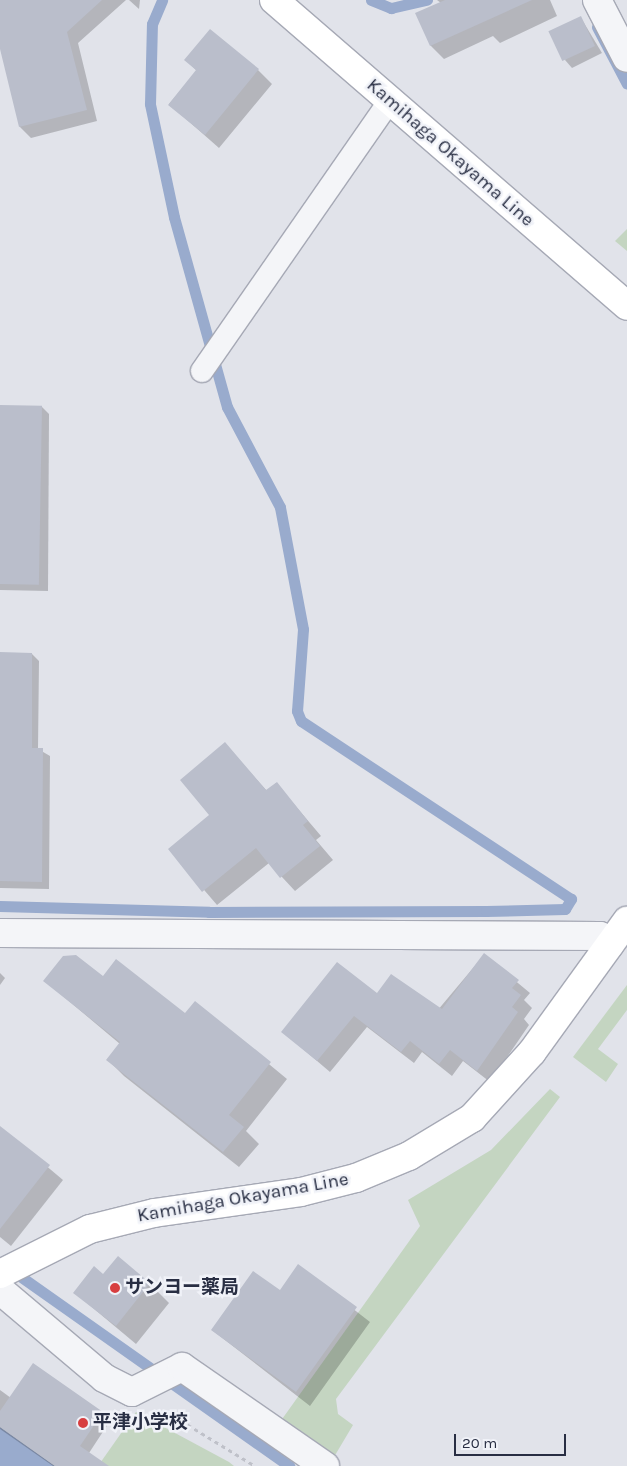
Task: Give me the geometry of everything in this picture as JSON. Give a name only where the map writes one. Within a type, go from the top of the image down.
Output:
[{"type":"main road","name":"Kamihaga Okayama Line","points":[[274,0],[627,306]]},
{"type":"main road","name":"Kamihaga Okayama Line","points":[[0,1274],[90,1229],[154,1213],[301,1192],[356,1178],[409,1156],[472,1118],[532,1052],[627,921]]},
{"type":"street","points":[[597,0],[627,58]]},
{"type":"street","points":[[0,933],[600,936],[609,945]]},
{"type":"street","points":[[0,1290],[104,1378],[138,1389],[182,1367],[325,1466]]},
{"type":"lane","points":[[202,371],[390,101]]},
{"type":"path","points":[[138,1389],[255,1466]]},
{"type":"green space","points":[[627,229],[627,251],[615,241]]},
{"type":"green space","points":[[627,985],[627,1010],[598,1049],[618,1064],[606,1082],[573,1057]]},
{"type":"green space","points":[[550,1089],[560,1097],[336,1399],[338,1414],[353,1425],[334,1457],[280,1422],[420,1226],[408,1200],[491,1150]]},
{"type":"green space","points":[[136,1412],[229,1462],[234,1466],[98,1466]]},
{"type":"water","points":[[0,1427],[55,1466],[0,1466]]},
{"type":"building","points":[[0,0],[102,0],[67,32],[87,110],[19,127],[0,49]]},
{"type":"building","points":[[445,0],[532,0],[430,46],[415,13]]},
{"type":"building","points":[[581,16],[595,46],[562,61],[548,31]]},
{"type":"building","points":[[210,29],[259,69],[205,135],[168,105],[196,70],[184,60]]},
{"type":"building","points":[[0,405],[42,406],[39,585],[0,584]]},
{"type":"building","points":[[0,652],[32,653],[32,748],[43,748],[42,882],[0,881]]},
{"type":"building","points":[[225,742],[266,790],[277,782],[308,821],[303,825],[320,846],[280,878],[256,848],[202,892],[168,849],[209,815],[180,780]]},
{"type":"building","points":[[484,953],[519,980],[512,988],[521,995],[512,1007],[518,1012],[477,1071],[450,1050],[439,1064],[410,1041],[401,1052],[354,1016],[317,1061],[281,1032],[337,962],[377,993],[391,974],[442,1009]]},
{"type":"building","points":[[76,955],[103,976],[116,959],[185,1013],[195,1001],[271,1062],[229,1115],[244,1127],[223,1152],[106,1060],[120,1042],[43,981],[63,956]]},
{"type":"building","points":[[0,1126],[50,1165],[0,1229]]},
{"type":"building","points":[[118,1256],[150,1283],[116,1326],[73,1293],[94,1266],[103,1274]]},
{"type":"building","points":[[298,1264],[357,1307],[296,1392],[211,1330],[253,1271],[280,1290]]},
{"type":"building","points":[[33,1363],[103,1412],[80,1446],[109,1466],[55,1466],[0,1427],[0,1411]]},
{"type":"waterway","points":[[0,906],[209,912],[486,911],[565,909],[571,899],[301,721],[297,711],[303,629],[280,507],[227,407],[174,217],[150,104],[152,24],[162,0]]},
{"type":"waterway","points":[[371,0],[391,8],[427,0]]},
{"type":"waterway","points":[[597,27],[627,84]]},
{"type":"waterway","points":[[10,1269],[289,1466]]},
{"type":"place","name":"サンヨー薬局","points":[[115,1288]]},
{"type":"place","name":"平津小学校","points":[[83,1423]]}]
